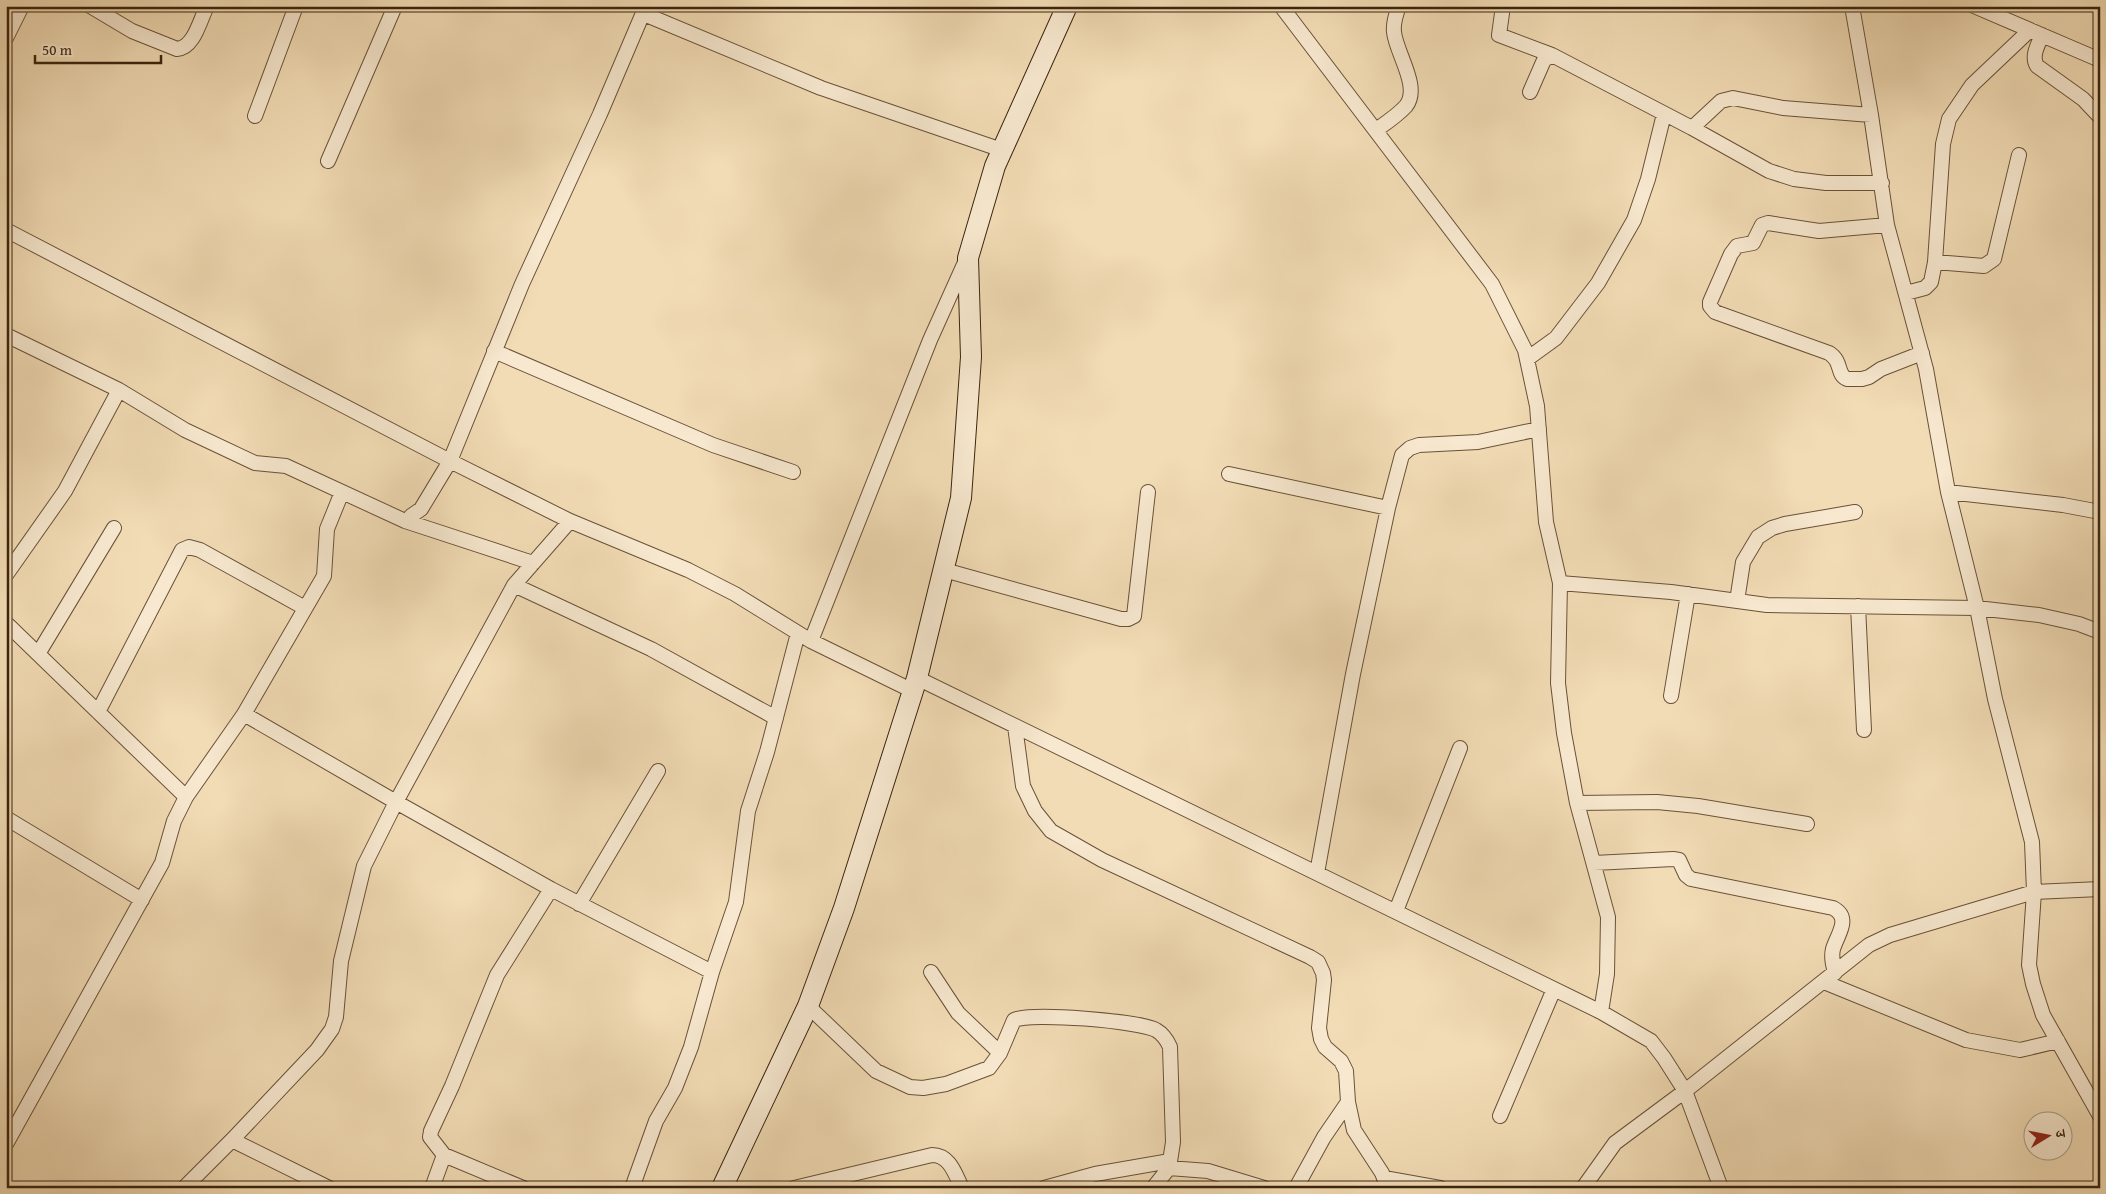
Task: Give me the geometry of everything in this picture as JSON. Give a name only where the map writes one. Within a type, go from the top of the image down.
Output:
[{"type":"street","points":[[6,38],[22,6]]},
{"type":"street","points":[[90,6],[132,31],[177,49],[189,44],[207,6]]},
{"type":"street","points":[[255,116],[296,6]]},
{"type":"street","points":[[328,161],[396,6]]},
{"type":"street","points":[[722,1188],[808,1006],[844,908],[915,684],[961,498],[970,357],[968,258],[995,166],[1067,6]]},
{"type":"street","points":[[1281,6],[1492,284],[1525,350],[1537,406],[1546,522],[1560,583],[1558,683],[1577,803],[1608,917],[1607,974],[1601,1012]]},
{"type":"street","points":[[1376,130],[1406,105],[1411,94],[1410,79],[1396,44],[1393,31],[1399,6]]},
{"type":"street","points":[[1503,6],[1499,34],[1552,55],[1692,128],[1769,171],[1794,179],[1826,183],[1882,182]]},
{"type":"street","points":[[1848,7],[1871,115],[1887,225],[1922,353],[1948,492],[1977,608],[1995,699],[2032,842],[2034,892],[2029,965],[2033,984],[2043,1015],[2100,1116]]},
{"type":"street","points":[[1982,8],[2036,33],[2098,56]]},
{"type":"street","points":[[411,516],[421,509],[450,461],[522,284],[645,10],[821,88],[1002,150]]},
{"type":"street","points":[[2036,33],[2035,62],[2037,66],[2083,100],[2100,117]]},
{"type":"street","points":[[1906,293],[1925,288],[1931,282],[1935,262],[1943,144],[1949,118],[1972,85],[2036,33]]},
{"type":"street","points":[[1530,92],[1544,60],[1547,56],[1552,55]]},
{"type":"street","points":[[1692,128],[1721,101],[1733,98],[1783,108],[1871,115]]},
{"type":"street","points":[[1527,359],[1556,338],[1598,283],[1634,220],[1648,179],[1664,114]]},
{"type":"street","points":[[1935,262],[1984,266],[1994,259],[2019,155]]},
{"type":"street","points":[[1887,225],[1819,231],[1768,223],[1762,225],[1753,242],[1737,246],[1731,254],[1710,306],[1715,312],[1829,353],[1835,357],[1840,373],[1847,379],[1869,377],[1922,353]]},
{"type":"street","points":[[6,230],[450,461],[570,521],[688,570],[735,594],[811,641],[1015,726],[1601,1012],[1651,1041],[1685,1091],[1720,1188]]},
{"type":"street","points":[[811,641],[930,340],[970,251]]},
{"type":"street","points":[[6,334],[119,390],[185,430],[255,462],[286,466],[405,521],[533,563]]},
{"type":"street","points":[[494,351],[713,445],[794,472]]},
{"type":"street","points":[[6,575],[65,491],[119,390]]},
{"type":"street","points":[[1317,873],[1353,674],[1388,508],[1402,455],[1410,448],[1420,445],[1478,442],[1539,429]]},
{"type":"street","points":[[1229,474],[1388,508]]},
{"type":"street","points":[[6,1144],[165,856],[174,822],[186,797],[244,714],[324,576],[327,529],[342,492]]},
{"type":"street","points":[[944,570],[1121,619],[1128,619],[1134,616],[1148,492]]},
{"type":"street","points":[[1948,492],[2063,505],[2100,512]]},
{"type":"street","points":[[1737,601],[1743,562],[1758,536],[1772,528],[1785,524],[1855,512]]},
{"type":"street","points":[[184,1188],[232,1140],[326,1039],[332,1029],[336,1018],[341,961],[362,872],[396,802],[514,586],[570,521]]},
{"type":"street","points":[[38,654],[114,528]]},
{"type":"street","points":[[98,712],[182,550],[189,547],[200,550],[305,608]]},
{"type":"street","points":[[1560,583],[1688,594],[1767,605],[1977,608],[2039,615],[2079,624],[2100,632]]},
{"type":"street","points":[[514,586],[651,649],[776,718]]},
{"type":"street","points":[[1671,696],[1688,594]]},
{"type":"street","points":[[1858,606],[1864,730]]},
{"type":"street","points":[[6,623],[186,797]]},
{"type":"street","points":[[632,1188],[656,1121],[678,1080],[691,1047],[712,972],[736,902],[748,811],[776,718],[798,633]]},
{"type":"street","points":[[244,714],[552,890],[712,972]]},
{"type":"street","points":[[1015,726],[1023,786],[1035,811],[1051,831],[1102,860],[1280,942],[1318,962],[1324,980],[1319,1028],[1321,1039],[1325,1047],[1341,1062],[1346,1071],[1348,1102],[1354,1130],[1386,1183],[1440,1188]]},
{"type":"street","points":[[1396,911],[1460,748]]},
{"type":"street","points":[[579,904],[658,771]]},
{"type":"street","points":[[1577,803],[1657,802],[1698,806],[1807,824]]},
{"type":"street","points":[[6,818],[142,900]]},
{"type":"street","points":[[1594,862],[1679,860],[1686,875],[1691,879],[1833,908],[1839,911],[1843,918],[1843,927],[1833,950],[1831,970]]},
{"type":"street","points":[[1583,1188],[1615,1142],[1685,1091],[1831,970],[1869,944],[1890,935],[2034,892],[2100,889]]},
{"type":"street","points":[[523,1188],[444,1155],[430,1137],[497,975],[552,890]]},
{"type":"street","points":[[1831,970],[1966,1040],[2020,1050],[2058,1041]]},
{"type":"street","points":[[931,972],[958,1014],[1000,1054]]},
{"type":"street","points":[[1500,1116],[1554,989]]},
{"type":"street","points":[[808,1006],[876,1070],[910,1087],[923,1088],[946,1084],[989,1068],[1000,1054],[1014,1020],[1022,1016],[1059,1017],[1142,1026],[1156,1030],[1166,1038],[1170,1047],[1173,1142],[1170,1165],[1154,1188]]},
{"type":"street","points":[[1296,1188],[1324,1137],[1348,1102]]},
{"type":"street","points":[[232,1140],[328,1188]]},
{"type":"street","points":[[432,1188],[444,1155]]},
{"type":"street","points":[[794,1188],[932,1155],[941,1155],[948,1160],[962,1188]]},
{"type":"street","points":[[1044,1188],[1095,1174],[1170,1165],[1208,1171],[1264,1188]]}]
